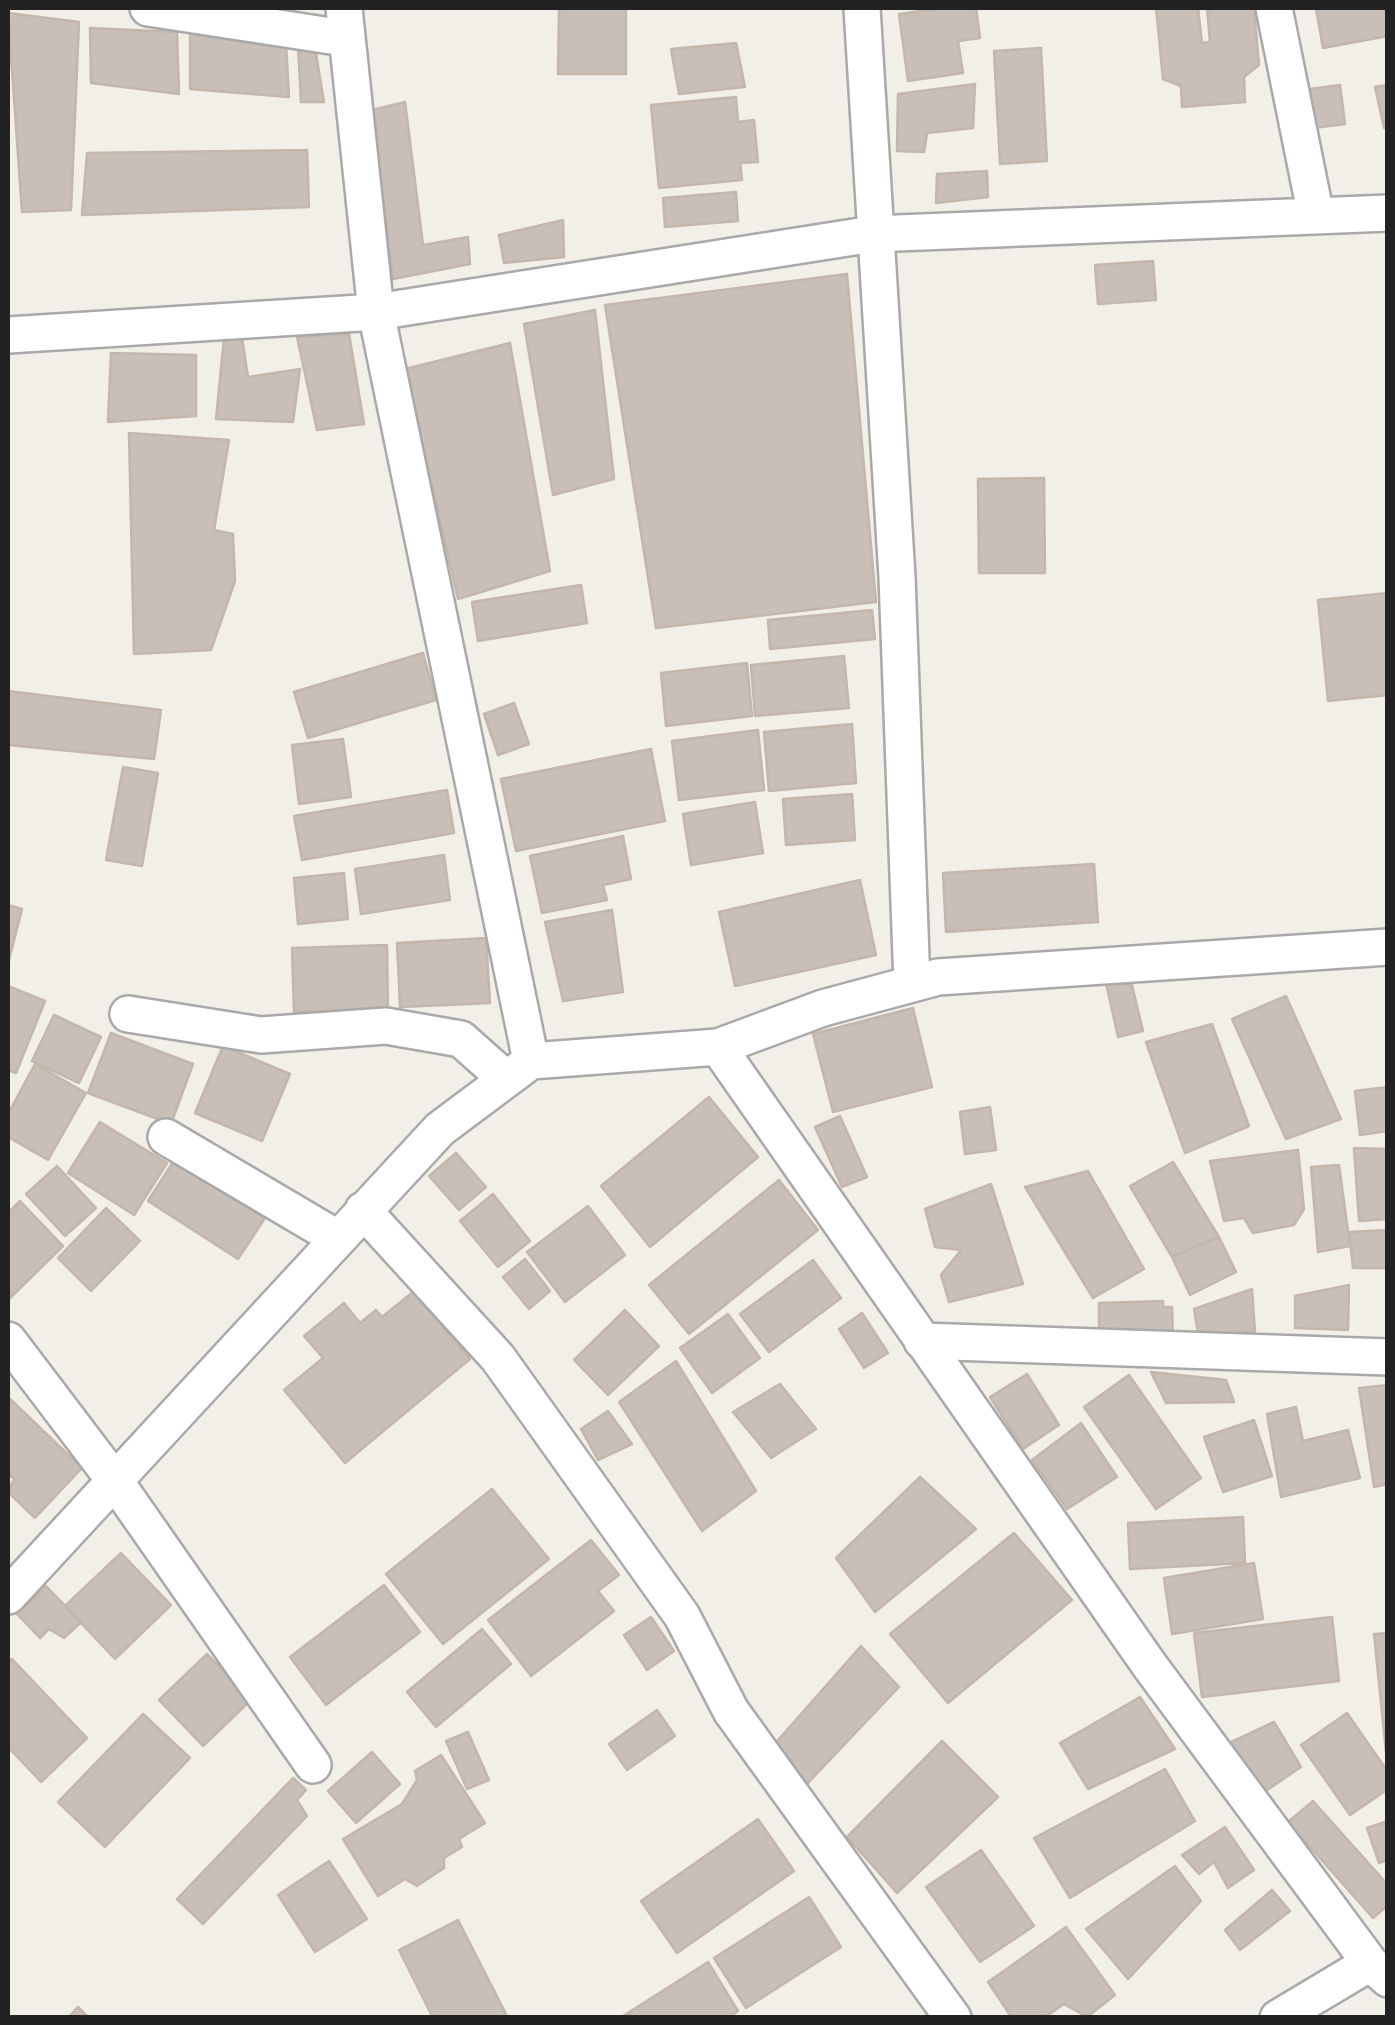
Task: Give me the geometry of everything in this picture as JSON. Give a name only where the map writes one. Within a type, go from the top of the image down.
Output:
[{"type":"street","points":[[148,8],[344,23],[376,312],[518,1070]]},
{"type":"street","points":[[862,8],[897,578],[912,984]]},
{"type":"street","points":[[1274,8],[1316,216]]},
{"type":"street","points":[[8,336],[376,312],[873,234],[1388,213]]},
{"type":"street","points":[[8,1596],[440,1129],[518,1070],[718,1047],[823,1008],[938,977],[1388,947]]},
{"type":"street","points":[[128,1014],[260,1035],[386,1026],[461,1039],[518,1070]]},
{"type":"street","points":[[718,1047],[1150,1666],[1379,1971],[1278,2018]]},
{"type":"street","points":[[166,1137],[338,1238]]},
{"type":"street","points":[[363,1210],[498,1358],[682,1616],[753,1742],[953,2018]]},
{"type":"street","points":[[8,1340],[115,1481],[312,1765]]},
{"type":"street","points":[[922,1341],[1388,1357]]},
{"type":"building","points":[[559,8],[626,8],[626,74],[558,74]]},
{"type":"building","points":[[976,8],[980,38],[958,41],[963,73],[908,81],[899,14]]},
{"type":"building","points":[[1156,8],[1198,8],[1202,43],[1210,42],[1207,8],[1254,8],[1259,65],[1244,77],[1245,102],[1182,107],[1181,86],[1163,79]]},
{"type":"building","points":[[1316,8],[1388,8],[1388,36],[1323,48]]},
{"type":"building","points":[[8,13],[79,22],[71,210],[22,212]]},
{"type":"building","points":[[90,28],[177,32],[179,94],[91,83]]},
{"type":"building","points":[[190,33],[286,43],[289,97],[190,89]]},
{"type":"building","points":[[736,43],[745,87],[679,94],[671,49]]},
{"type":"building","points":[[298,45],[315,48],[324,102],[301,102]]},
{"type":"building","points":[[1041,48],[1047,161],[1000,164],[994,51]]},
{"type":"building","points":[[975,84],[973,128],[927,133],[924,152],[897,151],[898,94]]},
{"type":"building","points":[[1340,85],[1345,124],[1314,128],[1310,89]]},
{"type":"building","points":[[1388,85],[1388,127],[1384,128],[1375,87]]},
{"type":"building","points":[[736,97],[738,122],[754,120],[758,162],[740,163],[742,180],[659,188],[651,105]]},
{"type":"building","points":[[405,102],[423,245],[468,237],[470,264],[393,279],[372,110]]},
{"type":"building","points":[[307,150],[309,207],[82,215],[87,153]]},
{"type":"building","points":[[987,171],[988,197],[936,203],[937,174]]},
{"type":"building","points":[[736,192],[738,221],[665,227],[663,198]]},
{"type":"building","points":[[563,220],[564,257],[504,263],[499,235]]},
{"type":"building","points":[[1153,261],[1156,300],[1098,304],[1095,265]]},
{"type":"building","points":[[847,274],[876,602],[656,628],[605,305]]},
{"type":"building","points":[[595,310],[614,479],[553,495],[524,324]]},
{"type":"building","points":[[349,334],[364,424],[317,430],[297,337]]},
{"type":"building","points":[[224,338],[242,338],[248,377],[300,369],[293,422],[216,419]]},
{"type":"building","points":[[510,343],[550,571],[458,599],[405,369]]},
{"type":"building","points":[[111,353],[196,355],[196,416],[108,422]]},
{"type":"building","points":[[129,433],[229,440],[214,530],[233,534],[235,581],[211,650],[134,654]]},
{"type":"building","points":[[1044,478],[1045,573],[979,573],[978,479]]},
{"type":"building","points":[[581,585],[587,623],[478,641],[472,602]]},
{"type":"building","points":[[1388,593],[1388,695],[1328,701],[1318,600]]},
{"type":"building","points":[[872,610],[875,639],[770,649],[768,620]]},
{"type":"building","points":[[423,653],[436,700],[308,738],[294,692]]},
{"type":"building","points":[[844,656],[849,708],[755,716],[751,665]]},
{"type":"building","points":[[747,663],[752,716],[666,726],[661,673]]},
{"type":"building","points":[[8,691],[161,710],[154,759],[8,745]]},
{"type":"building","points":[[514,703],[529,744],[498,755],[484,714]]},
{"type":"building","points":[[852,724],[856,783],[769,791],[764,732]]},
{"type":"building","points":[[758,730],[764,790],[679,800],[672,741]]},
{"type":"building","points":[[343,739],[351,797],[299,804],[292,745]]},
{"type":"building","points":[[651,749],[665,821],[516,851],[501,779]]},
{"type":"building","points":[[123,767],[158,773],[142,866],[106,860]]},
{"type":"building","points":[[447,790],[454,833],[302,860],[294,816]]},
{"type":"building","points":[[852,794],[855,840],[786,845],[783,799]]},
{"type":"building","points":[[755,802],[763,853],[691,865],[683,814]]},
{"type":"building","points":[[623,836],[631,879],[603,885],[607,900],[542,913],[530,856]]},
{"type":"building","points":[[444,855],[450,900],[361,914],[355,869]]},
{"type":"building","points":[[1094,864],[1098,922],[946,932],[943,873]]},
{"type":"building","points":[[344,873],[348,919],[298,924],[294,878]]},
{"type":"building","points":[[860,880],[876,955],[735,986],[719,912]]},
{"type":"building","points":[[8,905],[22,909],[8,964]]},
{"type":"building","points":[[612,910],[623,992],[563,1001],[545,922]]},
{"type":"building","points":[[486,938],[490,1003],[400,1007],[397,943]]},
{"type":"building","points":[[387,945],[388,1009],[294,1012],[292,948]]},
{"type":"building","points":[[1130,977],[1143,1031],[1118,1037],[1106,983]]},
{"type":"building","points":[[8,986],[45,1001],[16,1073],[8,1070]]},
{"type":"building","points":[[1286,996],[1341,1119],[1286,1139],[1232,1019]]},
{"type":"building","points":[[913,1008],[932,1087],[833,1112],[813,1034]]},
{"type":"building","points":[[54,1015],[101,1037],[79,1083],[32,1061]]},
{"type":"building","points":[[1212,1024],[1249,1126],[1185,1153],[1146,1042]]},
{"type":"building","points":[[111,1033],[193,1064],[171,1124],[88,1093]]},
{"type":"building","points":[[223,1046],[290,1074],[262,1141],[195,1113]]},
{"type":"building","points":[[35,1064],[86,1093],[48,1160],[8,1137],[8,1114]]},
{"type":"building","points":[[1388,1087],[1388,1131],[1360,1135],[1355,1091]]},
{"type":"building","points":[[709,1097],[758,1157],[650,1247],[601,1186]]},
{"type":"building","points":[[990,1107],[996,1150],[965,1154],[960,1112]]},
{"type":"building","points":[[840,1116],[867,1177],[842,1187],[815,1127]]},
{"type":"building","points":[[100,1122],[167,1163],[134,1215],[68,1173]]},
{"type":"building","points":[[1354,1148],[1388,1149],[1388,1219],[1359,1221]]},
{"type":"building","points":[[1298,1150],[1304,1209],[1294,1225],[1253,1233],[1244,1218],[1224,1221],[1210,1161]]},
{"type":"building","points":[[456,1153],[486,1187],[459,1210],[429,1176]]},
{"type":"building","points":[[175,1159],[265,1218],[238,1259],[148,1201]]},
{"type":"building","points":[[1173,1162],[1219,1237],[1172,1257],[1130,1186]]},
{"type":"building","points":[[1339,1165],[1350,1246],[1318,1252],[1311,1167]]},
{"type":"building","points":[[57,1166],[96,1208],[65,1236],[26,1194]]},
{"type":"building","points":[[1088,1171],[1144,1269],[1093,1298],[1025,1187]]},
{"type":"building","points":[[779,1180],[818,1230],[689,1334],[649,1285]]},
{"type":"building","points":[[991,1184],[1023,1284],[949,1302],[941,1275],[961,1250],[935,1247],[925,1209]]},
{"type":"building","points":[[493,1194],[530,1241],[498,1267],[460,1221]]},
{"type":"building","points":[[20,1201],[63,1246],[8,1300],[8,1213]]},
{"type":"building","points":[[588,1206],[625,1255],[565,1302],[527,1252]]},
{"type":"building","points":[[106,1208],[140,1241],[91,1291],[58,1258]]},
{"type":"building","points":[[1388,1230],[1388,1268],[1353,1268],[1349,1232]]},
{"type":"building","points":[[1219,1237],[1236,1272],[1190,1295],[1172,1257]]},
{"type":"building","points":[[525,1259],[550,1291],[529,1309],[503,1277]]},
{"type":"building","points":[[813,1260],[841,1298],[769,1352],[740,1314]]},
{"type":"building","points":[[1349,1285],[1348,1330],[1295,1328],[1295,1296]]},
{"type":"building","points":[[1252,1289],[1255,1332],[1198,1333],[1194,1309]]},
{"type":"building","points":[[413,1292],[470,1359],[345,1463],[284,1390],[323,1358],[304,1336],[344,1303],[360,1323],[376,1310],[382,1317]]},
{"type":"building","points":[[1163,1301],[1163,1307],[1172,1307],[1173,1339],[1099,1341],[1099,1303]]},
{"type":"building","points":[[625,1310],[659,1346],[608,1395],[574,1360]]},
{"type":"building","points":[[862,1313],[888,1353],[864,1368],[839,1329]]},
{"type":"building","points":[[728,1314],[760,1358],[712,1393],[680,1348]]},
{"type":"building","points":[[676,1361],[756,1491],[702,1531],[619,1402]]},
{"type":"building","points":[[1151,1372],[1226,1380],[1234,1402],[1166,1403]]},
{"type":"building","points":[[1027,1374],[1059,1425],[1023,1449],[990,1397]]},
{"type":"building","points":[[1129,1375],[1201,1478],[1156,1509],[1084,1407]]},
{"type":"building","points":[[780,1384],[816,1429],[771,1458],[733,1412]]},
{"type":"building","points":[[1388,1385],[1388,1484],[1374,1487],[1359,1388]]},
{"type":"building","points":[[8,1397],[82,1468],[35,1518],[8,1492],[14,1479],[8,1473]]},
{"type":"building","points":[[1296,1407],[1303,1441],[1348,1430],[1360,1478],[1281,1497],[1267,1414]]},
{"type":"building","points":[[608,1411],[632,1444],[598,1460],[581,1429]]},
{"type":"building","points":[[1254,1420],[1272,1476],[1223,1492],[1204,1437]]},
{"type":"building","points":[[1081,1423],[1117,1477],[1067,1509],[1032,1460]]},
{"type":"building","points":[[920,1477],[976,1529],[875,1612],[836,1558]]},
{"type":"building","points":[[492,1489],[549,1559],[443,1644],[386,1574]]},
{"type":"building","points":[[1243,1517],[1245,1563],[1130,1569],[1128,1523]]},
{"type":"building","points":[[1014,1533],[1072,1600],[948,1703],[890,1634]]},
{"type":"building","points":[[591,1540],[619,1575],[598,1591],[614,1611],[531,1676],[488,1620]]},
{"type":"building","points":[[121,1553],[171,1605],[115,1659],[65,1606]]},
{"type":"building","points":[[1254,1563],[1263,1619],[1172,1634],[1164,1578]]},
{"type":"building","points":[[384,1585],[420,1632],[326,1705],[290,1657]]},
{"type":"building","points":[[46,1586],[81,1622],[64,1638],[49,1629],[40,1638],[17,1614]]},
{"type":"building","points":[[651,1617],[674,1651],[647,1670],[624,1635]]},
{"type":"building","points":[[1332,1617],[1339,1681],[1202,1697],[1194,1633]]},
{"type":"building","points":[[482,1629],[511,1664],[436,1727],[407,1692]]},
{"type":"building","points":[[1388,1633],[1388,1752],[1386,1752],[1374,1634]]},
{"type":"building","points":[[861,1646],[899,1687],[807,1784],[772,1747]]},
{"type":"building","points":[[207,1654],[252,1699],[203,1746],[159,1700]]},
{"type":"building","points":[[12,1659],[87,1738],[41,1782],[8,1747],[8,1663]]},
{"type":"building","points":[[1140,1697],[1175,1749],[1088,1789],[1060,1743]]},
{"type":"building","points":[[657,1710],[675,1736],[627,1770],[609,1744]]},
{"type":"building","points":[[1347,1713],[1388,1772],[1388,1789],[1350,1815],[1301,1745]]},
{"type":"building","points":[[143,1714],[190,1758],[105,1847],[58,1802]]},
{"type":"building","points":[[1274,1722],[1301,1767],[1263,1793],[1225,1745]]},
{"type":"building","points":[[468,1732],[489,1780],[467,1789],[446,1741]]},
{"type":"building","points":[[942,1741],[998,1797],[897,1893],[847,1837]]},
{"type":"building","points":[[372,1752],[400,1784],[356,1823],[328,1791]]},
{"type":"building","points":[[441,1755],[485,1823],[459,1839],[462,1847],[444,1858],[444,1868],[417,1886],[405,1879],[378,1896],[343,1839],[402,1804],[417,1780],[415,1771]]},
{"type":"building","points":[[1165,1769],[1195,1821],[1070,1898],[1034,1838]]},
{"type":"building","points":[[293,1778],[306,1790],[297,1800],[307,1816],[203,1924],[177,1899]]},
{"type":"building","points":[[1313,1801],[1388,1885],[1388,1905],[1373,1918],[1288,1822]]},
{"type":"building","points":[[758,1819],[794,1871],[677,1953],[641,1901]]},
{"type":"building","points":[[1388,1821],[1388,1860],[1379,1863],[1367,1828]]},
{"type":"building","points":[[1225,1827],[1254,1870],[1228,1888],[1214,1862],[1199,1874],[1182,1855]]},
{"type":"building","points":[[981,1850],[1034,1926],[980,1962],[926,1887]]},
{"type":"building","points":[[329,1861],[367,1919],[315,1952],[278,1895]]},
{"type":"building","points":[[1175,1866],[1201,1901],[1128,1979],[1086,1929]]},
{"type":"building","points":[[1272,1890],[1290,1911],[1240,1950],[1225,1930]]},
{"type":"building","points":[[809,1897],[841,1947],[746,2008],[714,1958]]},
{"type":"building","points":[[458,1920],[508,2018],[433,2018],[399,1950]]},
{"type":"building","points":[[1066,1927],[1115,1995],[1087,2017],[1064,2004],[1044,2018],[1012,2018],[988,1982]]},
{"type":"building","points":[[708,1962],[738,2011],[728,2018],[620,2018]]},
{"type":"building","points":[[78,2007],[89,2018],[68,2018]]}]
